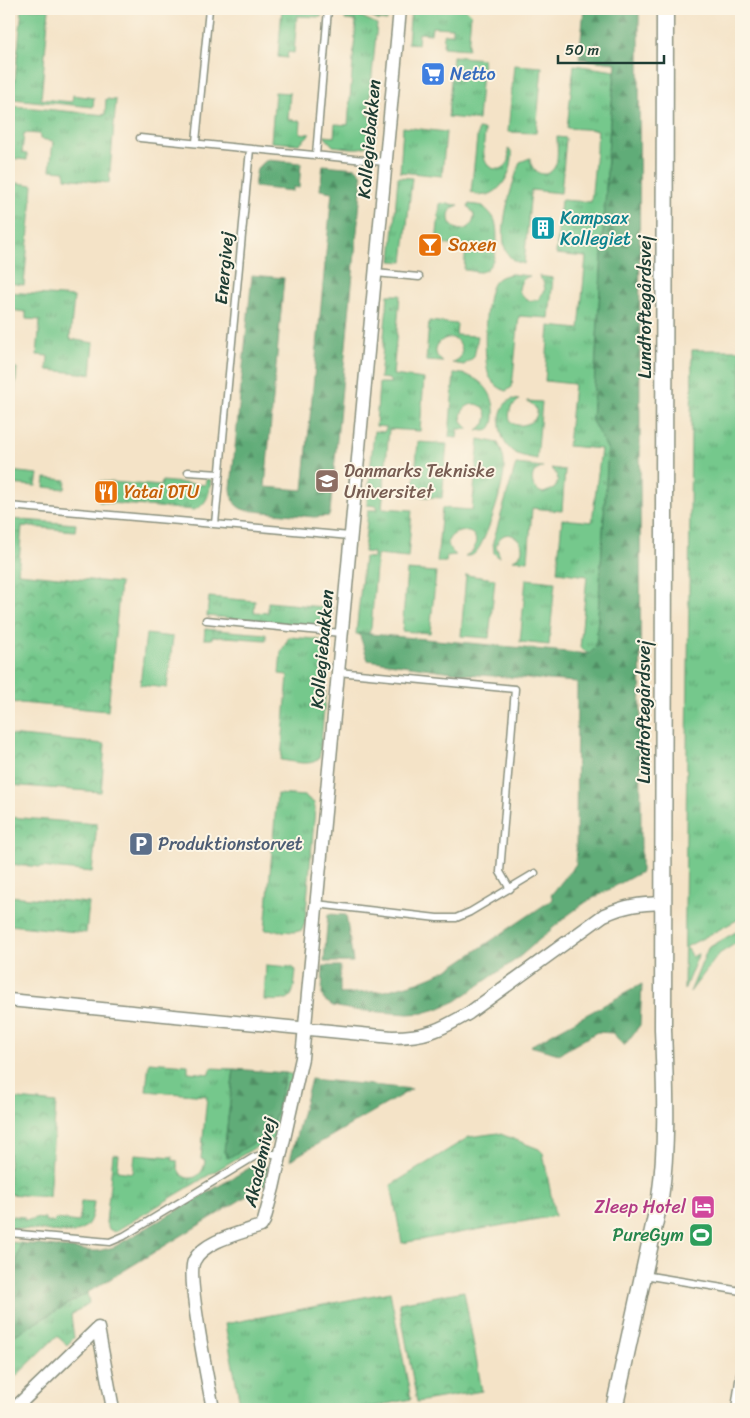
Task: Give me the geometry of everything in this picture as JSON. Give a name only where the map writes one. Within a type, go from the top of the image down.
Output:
[{"type":"street","name":"Kollegiebakken","points":[[305,1028],[400,9]]},
{"type":"street","name":"Lundtoftegårdsvej","points":[[614,1409],[660,1198],[664,1170],[666,1112],[663,1029],[665,9]]},
{"type":"street","points":[[9,1000],[392,1037],[411,1037],[428,1034],[446,1027],[469,1013],[604,915],[635,904],[664,903]]},
{"type":"street","name":"Akademivej","points":[[214,1409],[194,1297],[192,1273],[194,1261],[210,1243],[261,1226],[264,1221],[300,1071],[305,1028]]},
{"type":"street","points":[[14,1409],[98,1328],[113,1409]]},
{"type":"lane","points":[[196,142],[209,9]]},
{"type":"lane","points":[[316,155],[328,9]]},
{"type":"lane","points":[[140,138],[385,162]]},
{"type":"lane","name":"Energivej","points":[[215,524],[250,149]]},
{"type":"lane","points":[[375,273],[419,276]]},
{"type":"lane","points":[[188,472],[220,474]]},
{"type":"lane","points":[[9,506],[350,536]]},
{"type":"lane","points":[[206,620],[341,633]]},
{"type":"lane","points":[[338,672],[515,689],[500,872],[510,889]]},
{"type":"lane","points":[[316,904],[437,918],[456,918],[470,912],[535,873]]},
{"type":"lane","points":[[9,1233],[110,1242],[124,1236],[254,1156],[267,1153],[280,1155]]},
{"type":"lane","points":[[642,1275],[741,1291]]},
{"type":"lane","points":[[734,1409],[741,1367]]},
{"type":"green space","points":[[22,9],[49,9],[41,99],[72,102],[73,95],[94,98],[93,107],[13,99]]},
{"type":"green space","points":[[282,9],[322,9],[321,17],[297,16],[294,53],[288,52],[287,58],[278,57]]},
{"type":"green space","points":[[345,9],[377,24],[368,116],[379,117],[375,137],[371,143],[361,148],[333,146],[324,136],[334,137],[335,124],[348,125],[356,21],[345,20]]},
{"type":"green space","points":[[354,9],[384,9],[387,14],[387,21],[377,20]]},
{"type":"green space","points":[[411,9],[466,9],[471,14],[468,49],[443,47],[444,34],[453,34],[453,28],[432,27],[431,34],[419,33],[418,44],[408,43]]},
{"type":"green space","points":[[584,9],[639,9],[641,872],[586,902],[517,959],[456,1001],[440,1008],[423,1013],[408,1014],[353,1010],[333,1006],[324,1000],[322,995],[323,966],[340,966],[340,994],[385,991],[433,976],[452,967],[553,899],[551,895],[576,864],[577,682],[466,674],[368,660],[359,633],[589,654],[596,647],[608,450],[592,421],[610,122],[616,63],[579,59]]},
{"type":"green space","points":[[453,56],[483,59],[478,120],[448,117]]},
{"type":"green space","points":[[514,65],[542,67],[536,133],[508,132]]},
{"type":"green space","points":[[574,65],[615,71],[610,122],[592,421],[608,449],[596,647],[589,654],[580,648],[587,576],[557,572],[562,519],[592,522],[601,449],[568,446],[574,384],[545,381],[549,326],[579,329],[586,257],[556,254],[561,200],[591,202],[598,130],[567,128]]},
{"type":"green space","points":[[275,92],[290,93],[288,119],[301,121],[300,133],[310,134],[299,144],[271,142]]},
{"type":"green space","points":[[106,99],[116,100],[109,183],[65,178],[65,171],[50,170],[53,141],[40,139],[40,134],[24,133],[22,153],[27,154],[27,160],[9,158],[13,106],[105,115]]},
{"type":"green space","points":[[403,127],[446,132],[442,176],[400,172]]},
{"type":"green space","points":[[478,129],[485,130],[484,153],[487,164],[490,167],[500,169],[507,165],[509,161],[508,149],[512,152],[510,169],[506,178],[502,185],[488,195],[471,192]]},
{"type":"green space","points":[[557,137],[566,138],[561,193],[531,190],[524,264],[512,259],[505,249],[503,238],[504,225],[509,197],[520,162],[530,158],[532,167],[542,174],[550,172],[554,168],[557,157]]},
{"type":"green space","points":[[267,160],[301,163],[299,188],[293,187],[293,191],[254,187],[257,168]]},
{"type":"green space","points":[[323,165],[356,168],[361,173],[362,180],[330,512],[329,516],[314,517],[245,510],[238,507],[234,502],[231,488],[252,275],[284,278],[265,487],[303,490],[332,192],[320,190]]},
{"type":"green space","points":[[398,177],[412,178],[403,262],[391,261]]},
{"type":"green space","points":[[9,182],[33,185],[24,285],[9,283]]},
{"type":"green space","points":[[440,203],[459,205],[451,210],[449,214],[450,223],[458,229],[466,229],[472,224],[474,214],[468,206],[469,204],[483,206],[493,217],[497,234],[496,250],[494,258],[486,269],[480,272],[464,270],[466,246],[436,244]]},
{"type":"green space","points":[[512,274],[530,276],[522,281],[519,290],[522,296],[530,300],[539,299],[545,289],[543,281],[538,276],[553,278],[549,318],[519,316],[512,387],[506,391],[496,385],[489,376],[485,330],[488,302],[493,284],[501,277]]},
{"type":"green space","points":[[9,292],[74,297],[70,339],[94,343],[91,374],[47,370],[48,356],[37,355],[40,320],[26,319],[26,312],[10,310],[9,321]]},
{"type":"green space","points":[[388,295],[400,295],[393,375],[424,379],[420,431],[389,429],[382,508],[412,510],[408,558],[377,555],[371,628],[368,635],[356,634],[364,557],[373,558],[373,553],[364,552],[368,510],[377,510],[377,506],[367,505],[374,431],[384,432],[387,427],[376,426],[379,383],[391,383],[389,379],[380,378]]},
{"type":"green space","points":[[429,321],[457,324],[456,335],[478,336],[474,357],[464,365],[452,363],[460,358],[462,350],[459,342],[453,338],[448,338],[438,344],[436,350],[437,356],[443,362],[426,361]]},
{"type":"green space","points":[[692,350],[741,350],[741,918],[686,947],[692,957],[699,953],[684,990]]},
{"type":"green space","points":[[9,367],[17,368],[9,458]]},
{"type":"green space","points":[[454,373],[463,374],[478,380],[489,392],[494,407],[493,422],[490,429],[484,431],[477,430],[485,424],[487,416],[484,408],[473,404],[467,406],[461,416],[469,429],[458,429],[457,438],[449,437]]},
{"type":"green space","points":[[512,399],[519,400],[511,407],[510,418],[513,423],[519,425],[527,424],[537,414],[535,408],[527,401],[542,402],[537,459],[514,452],[503,439],[500,416],[506,403]]},
{"type":"green space","points":[[479,439],[498,443],[504,459],[503,477],[494,513],[484,538],[474,554],[465,556],[473,551],[476,541],[473,534],[460,532],[453,535],[449,540],[449,547],[456,555],[447,556],[446,562],[437,562],[442,508],[472,510]]},
{"type":"green space","points":[[418,442],[447,444],[442,498],[413,496]]},
{"type":"green space","points":[[516,464],[543,467],[534,472],[532,479],[533,485],[543,493],[554,489],[558,480],[557,475],[551,468],[565,470],[562,511],[532,508],[528,561],[513,560],[520,555],[522,549],[521,543],[511,535],[500,538],[496,546],[500,557],[494,553],[493,542]]},
{"type":"green space","points":[[9,471],[38,474],[36,486],[9,484]]},
{"type":"green space","points":[[45,478],[66,480],[65,489],[44,487]]},
{"type":"green space","points":[[206,479],[211,480],[207,498],[199,508],[194,510],[99,502],[100,481],[161,486],[162,481],[205,485]]},
{"type":"green space","points":[[9,519],[76,524],[75,531],[22,526],[18,573],[120,583],[108,711],[9,702]]},
{"type":"green space","points":[[407,570],[436,572],[430,633],[402,631]]},
{"type":"green space","points":[[466,575],[495,579],[489,638],[461,636]]},
{"type":"green space","points":[[526,579],[555,582],[549,645],[520,642]]},
{"type":"green space","points":[[209,597],[255,601],[254,612],[268,613],[268,602],[333,608],[328,622],[314,626],[207,616]]},
{"type":"green space","points":[[205,629],[266,634],[266,640],[212,636],[212,639],[204,639]]},
{"type":"green space","points":[[146,634],[173,637],[167,688],[140,685]]},
{"type":"green space","points":[[289,637],[322,641],[329,653],[320,754],[318,759],[310,763],[281,760],[288,675],[279,674],[281,652]]},
{"type":"green space","points":[[9,735],[105,744],[101,792],[9,785]]},
{"type":"green space","points":[[277,794],[305,796],[314,803],[315,809],[305,923],[302,930],[295,932],[265,930]]},
{"type":"green space","points":[[9,817],[97,824],[92,872],[9,864]]},
{"type":"green space","points":[[9,896],[89,903],[86,933],[9,925]]},
{"type":"green space","points":[[328,914],[346,915],[353,962],[324,962]]},
{"type":"green space","points":[[741,929],[741,940],[719,954],[690,992],[708,948]]},
{"type":"green space","points":[[266,965],[292,967],[296,970],[294,987],[290,997],[281,1000],[264,1000]]},
{"type":"green space","points":[[642,984],[640,1025],[624,1046],[613,1033],[597,1032],[559,1054],[530,1046]]},
{"type":"green space","points":[[149,1062],[188,1065],[188,1072],[210,1074],[211,1068],[234,1069],[224,1152],[271,1133],[286,1073],[293,1075],[278,1133],[270,1143],[254,1148],[114,1232],[109,1229],[106,1223],[113,1154],[119,1155],[117,1171],[133,1173],[135,1154],[173,1157],[172,1160],[177,1161],[181,1174],[186,1177],[196,1177],[204,1168],[205,1160],[201,1159],[207,1096],[146,1091]]},
{"type":"green space","points":[[234,1069],[286,1073],[271,1133],[228,1158],[224,1152]]},
{"type":"green space","points":[[311,1079],[412,1089],[290,1160]]},
{"type":"green space","points":[[9,1098],[56,1103],[49,1197],[9,1194]]},
{"type":"green space","points":[[498,1133],[539,1149],[543,1153],[555,1216],[402,1243],[391,1185],[469,1137]]},
{"type":"green space","points":[[258,1163],[265,1164],[268,1168],[265,1185],[9,1338],[9,1311],[14,1309],[15,1268],[21,1243],[91,1251],[114,1247]]},
{"type":"green space","points":[[81,1201],[94,1202],[87,1226],[79,1231],[73,1233],[9,1228],[9,1218],[12,1218],[12,1216],[24,1217],[24,1220],[33,1220],[34,1218],[45,1219],[45,1222],[54,1222],[55,1219],[79,1222]]},
{"type":"green space","points":[[9,1242],[21,1243],[15,1268],[14,1309],[9,1311]]},
{"type":"green space","points":[[464,1291],[482,1391],[417,1402],[399,1303]]},
{"type":"green space","points":[[390,1292],[411,1399],[366,1409],[352,1409],[351,1406],[334,1409],[241,1409],[225,1324]]},
{"type":"green space","points":[[87,1293],[89,1303],[71,1315],[74,1338],[67,1345],[57,1336],[9,1383],[9,1341],[13,1336]]},
{"type":"place","name":"Netto","points":[[433,74]]},
{"type":"place","name":"Kampsax Kollegiet","points":[[543,228]]},
{"type":"place","name":"Saxen","points":[[430,245]]},
{"type":"place","name":"Danmarks Tekniske Universitet","points":[[327,481]]},
{"type":"place","name":"Yatai DTU","points":[[106,492]]},
{"type":"place","name":"Produktionstorvet","points":[[141,844]]},
{"type":"place","name":"Zleep Hotel","points":[[703,1207]]},
{"type":"place","name":"PureGym","points":[[701,1235]]}]
